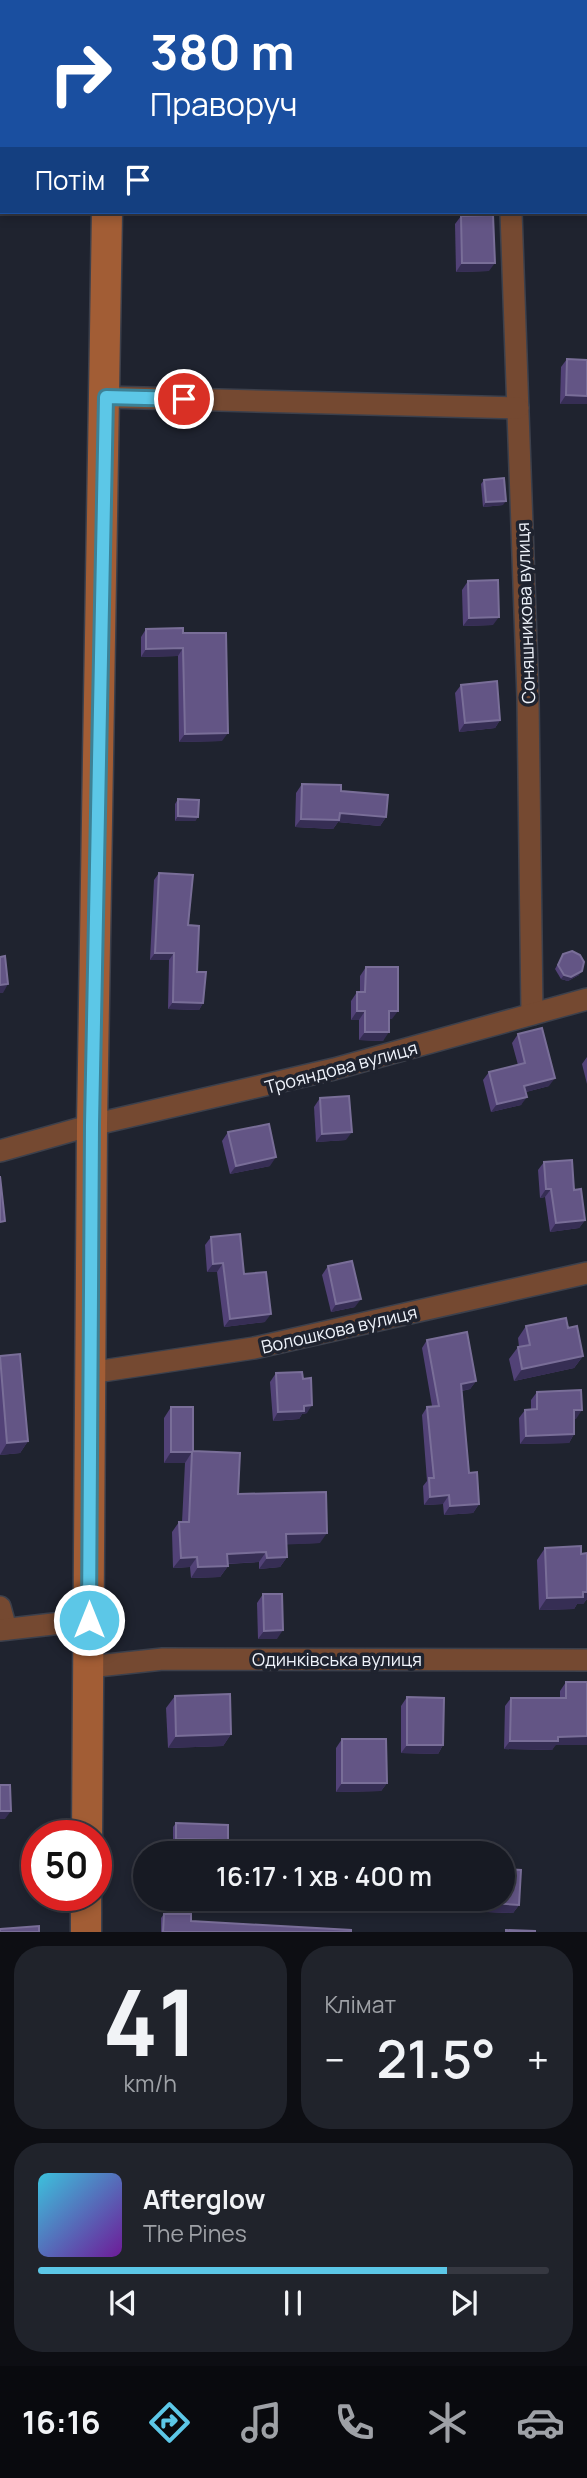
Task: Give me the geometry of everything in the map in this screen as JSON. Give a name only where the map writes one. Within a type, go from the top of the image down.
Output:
[{"type":"main road","points":[[87,1820],[92,1125],[107,214]]},
{"type":"main road","points":[[86,1911],[86,1932]]},
{"type":"street","name":"Соняшникова вулиця","points":[[511,214],[528,698],[532,1014]]},
{"type":"street","points":[[106,397],[518,408]]},
{"type":"street","name":"Трояндова вулиця","points":[[0,1151],[92,1125],[268,1087],[587,999]]},
{"type":"street","name":"Волошкова вулиця","points":[[89,1373],[254,1348],[587,1273]]},
{"type":"street","points":[[0,1607],[3,1629],[89,1620]]},
{"type":"street","name":"Одинківська вулиця","points":[[88,1667],[163,1660],[587,1660]]},
{"type":"building","points":[[493,215],[495,263],[462,263],[461,216]]},
{"type":"building","points":[[567,359],[587,360],[587,396],[566,395]]},
{"type":"building","points":[[504,478],[506,501],[486,502],[484,480]]},
{"type":"building","points":[[498,580],[499,617],[469,618],[468,581]]},
{"type":"building","points":[[183,628],[183,633],[226,633],[228,733],[185,734],[183,648],[146,649],[146,629]]},
{"type":"building","points":[[497,681],[500,720],[465,723],[461,685]]},
{"type":"building","points":[[302,784],[341,785],[341,791],[388,795],[386,817],[340,813],[339,820],[301,819]]},
{"type":"building","points":[[178,799],[199,800],[198,817],[178,816]]},
{"type":"building","points":[[159,873],[193,875],[188,925],[199,926],[197,972],[206,972],[203,1003],[173,1002],[174,953],[155,953]]},
{"type":"building","points":[[572,951],[580,955],[584,962],[582,971],[571,977],[564,975],[558,965],[563,954]]},
{"type":"building","points":[[5,956],[8,984],[0,985],[0,957]]},
{"type":"building","points":[[366,967],[398,967],[398,1011],[389,1011],[389,1032],[365,1032],[365,1011],[357,1011],[357,992],[365,992]]},
{"type":"building","points":[[542,1028],[555,1078],[524,1086],[527,1097],[497,1104],[489,1072],[525,1063],[518,1034]]},
{"type":"building","points":[[349,1096],[352,1132],[322,1134],[320,1098]]},
{"type":"building","points":[[269,1124],[276,1157],[236,1166],[228,1132]]},
{"type":"building","points":[[572,1160],[574,1190],[581,1189],[585,1220],[556,1223],[551,1189],[546,1189],[544,1162]]},
{"type":"building","points":[[0,1176],[5,1221],[0,1222]]},
{"type":"building","points":[[240,1234],[244,1274],[266,1272],[271,1314],[230,1319],[223,1263],[213,1264],[211,1237]]},
{"type":"building","points":[[352,1261],[361,1299],[336,1304],[328,1266]]},
{"type":"building","points":[[566,1318],[568,1328],[577,1326],[583,1356],[522,1369],[518,1347],[530,1345],[526,1326]]},
{"type":"building","points":[[467,1332],[476,1381],[461,1384],[469,1473],[477,1472],[479,1504],[450,1506],[449,1495],[430,1497],[429,1478],[434,1478],[427,1407],[439,1406],[427,1340]]},
{"type":"building","points":[[20,1354],[28,1441],[7,1443],[0,1356]]},
{"type":"building","points":[[302,1372],[303,1379],[311,1378],[312,1405],[304,1406],[304,1411],[278,1412],[276,1373]]},
{"type":"building","points":[[581,1390],[582,1410],[574,1410],[574,1434],[526,1436],[525,1410],[537,1409],[537,1392]]},
{"type":"building","points":[[171,1407],[193,1407],[193,1451],[240,1453],[238,1494],[326,1492],[327,1533],[286,1534],[287,1557],[267,1558],[266,1552],[227,1554],[228,1566],[198,1567],[197,1557],[181,1558],[179,1522],[189,1522],[192,1452],[171,1452]]},
{"type":"building","points":[[581,1546],[581,1554],[587,1553],[587,1592],[583,1592],[583,1597],[547,1598],[545,1548]]},
{"type":"building","points":[[263,1594],[282,1594],[283,1630],[264,1631]]},
{"type":"building","points":[[566,1682],[587,1682],[587,1736],[558,1737],[558,1741],[510,1741],[511,1698],[566,1698]]},
{"type":"building","points":[[230,1694],[231,1734],[176,1736],[175,1696]]},
{"type":"building","points":[[407,1697],[444,1698],[443,1745],[407,1745]]},
{"type":"building","points":[[342,1739],[386,1739],[387,1783],[342,1783]]},
{"type":"building","points":[[0,1785],[10,1785],[11,1811],[0,1811]]},
{"type":"building","points":[[176,1823],[228,1825],[228,1840],[176,1839]]},
{"type":"building","points":[[515,1870],[521,1870],[519,1905],[515,1905]]},
{"type":"building","points":[[164,1914],[191,1914],[191,1921],[351,1932],[163,1932]]},
{"type":"building","points":[[39,1926],[39,1932],[0,1932],[0,1929]]},
{"type":"building","points":[[535,1931],[535,1932],[506,1932]]},
{"type":"route","points":[[89,1620],[92,1125],[106,397],[184,399]]}]
